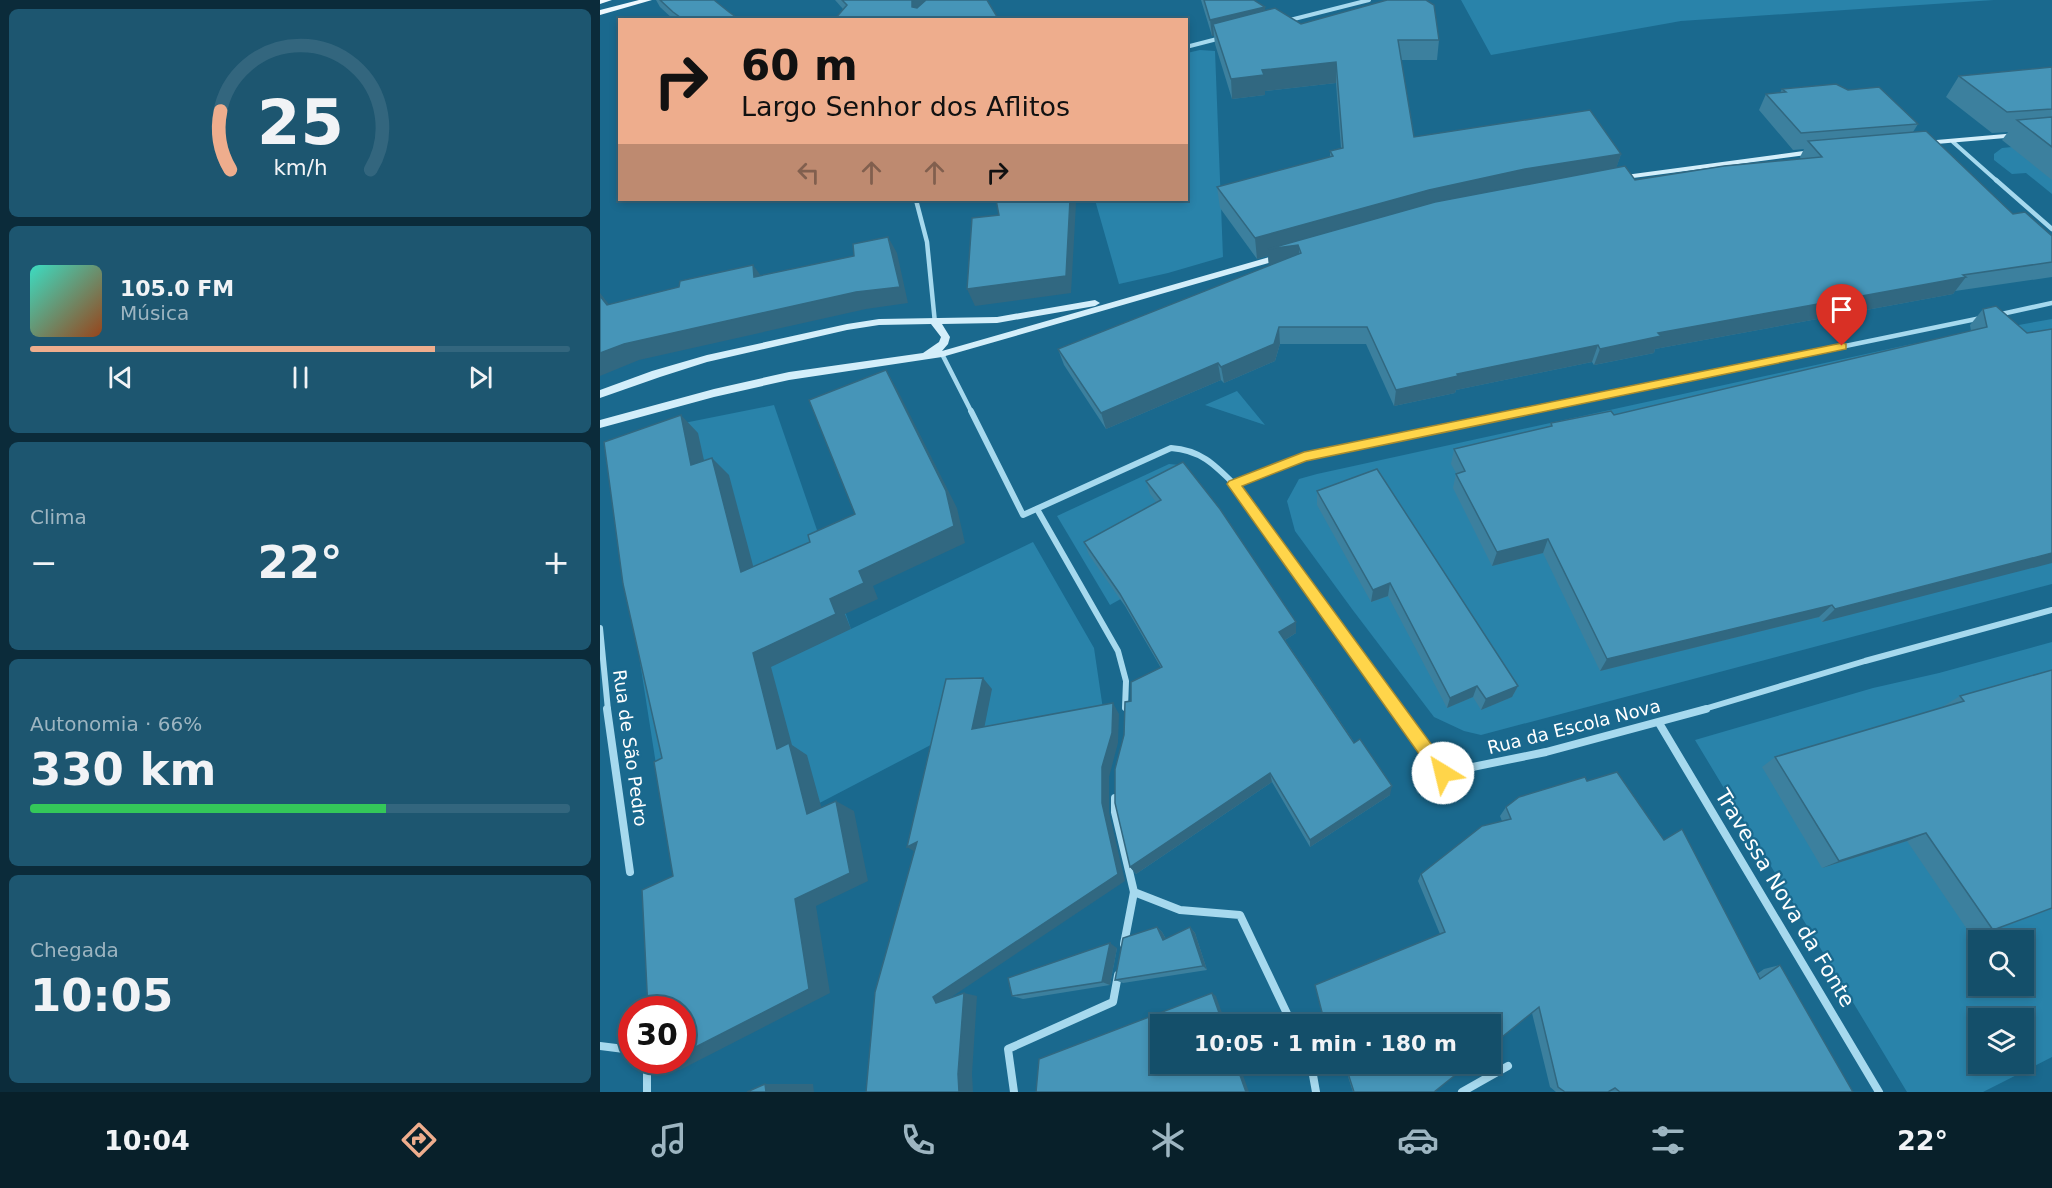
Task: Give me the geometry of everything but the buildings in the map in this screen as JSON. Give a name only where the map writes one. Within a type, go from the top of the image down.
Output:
[{"type":"main road","points":[[600,2],[608,0]]},
{"type":"main road","points":[[600,13],[648,0]]},
{"type":"street","points":[[1284,21],[1369,0]]},
{"type":"street","points":[[1188,46],[1230,36]]},
{"type":"street","points":[[1918,144],[2052,132]]},
{"type":"street","points":[[1953,142],[2052,229]]},
{"type":"street","points":[[1611,179],[1725,162],[1825,151]]},
{"type":"street","points":[[916,201],[927,242],[935,322],[945,330],[946,336],[944,344],[919,359]]},
{"type":"street","points":[[600,424],[714,393],[789,376],[942,354],[1292,254]]},
{"type":"street","points":[[600,394],[666,371],[815,333],[879,322],[997,320],[1182,286]]},
{"type":"street","points":[[1234,484],[1304,457],[2052,303]]},
{"type":"street","points":[[942,354],[1023,515],[1036,509],[1118,651],[1126,681],[1125,712]]},
{"type":"street","name":"Rua da Escola Nova","points":[[1036,509],[1144,458],[1171,448],[1192,449],[1210,460],[1234,484],[1443,773],[1546,752],[1659,723],[1865,661],[2052,610]]},
{"type":"street","name":"Rua de São Pedro","points":[[600,628],[602,678],[630,872]]},
{"type":"street","name":"Travessa Nova da Fonte","points":[[1659,723],[1879,1092]]},
{"type":"street","points":[[1115,789],[1115,812],[1134,892],[1121,958]]},
{"type":"street","points":[[1134,892],[1180,910],[1240,915],[1287,1014]]},
{"type":"street","points":[[1014,1092],[1008,1049],[1113,1002],[1119,969]]},
{"type":"street","points":[[600,1046],[618,1048]]},
{"type":"street","points":[[1462,1092],[1508,1066]]},
{"type":"street","points":[[647,1074],[647,1092]]},
{"type":"street","points":[[1313,1074],[1316,1092]]},
{"type":"shaded area","points":[[1461,0],[1994,0],[1681,21],[1491,55]]},
{"type":"shaded area","points":[[1200,50],[1215,51],[1223,257],[1119,284],[1095,201],[1188,201],[1188,53]]},
{"type":"shaded area","points":[[2052,143],[2052,194],[2026,173],[2012,174],[1994,160],[1994,154],[2002,148]]},
{"type":"shaded area","points":[[2052,319],[2052,584],[1481,735],[1464,731],[1434,717],[1295,531],[1287,501],[1299,479],[1317,474],[1907,345]]},
{"type":"shaded area","points":[[1237,391],[1265,425],[1205,405]]},
{"type":"shaded area","points":[[774,405],[851,629],[1033,542],[1094,648],[1104,716],[946,737],[674,879],[621,541],[654,429]]},
{"type":"shaded area","points":[[1169,464],[1180,465],[1197,556],[1110,605],[1057,516]]},
{"type":"shaded area","points":[[2052,642],[2052,1057],[2034,1066],[2034,1008],[1968,1008],[1968,1074],[2018,1074],[1983,1092],[1907,1092],[1695,740],[1873,688],[1939,673]]},
{"type":"route","points":[[1443,773],[1234,484],[1304,457],[1842,346]]}]
